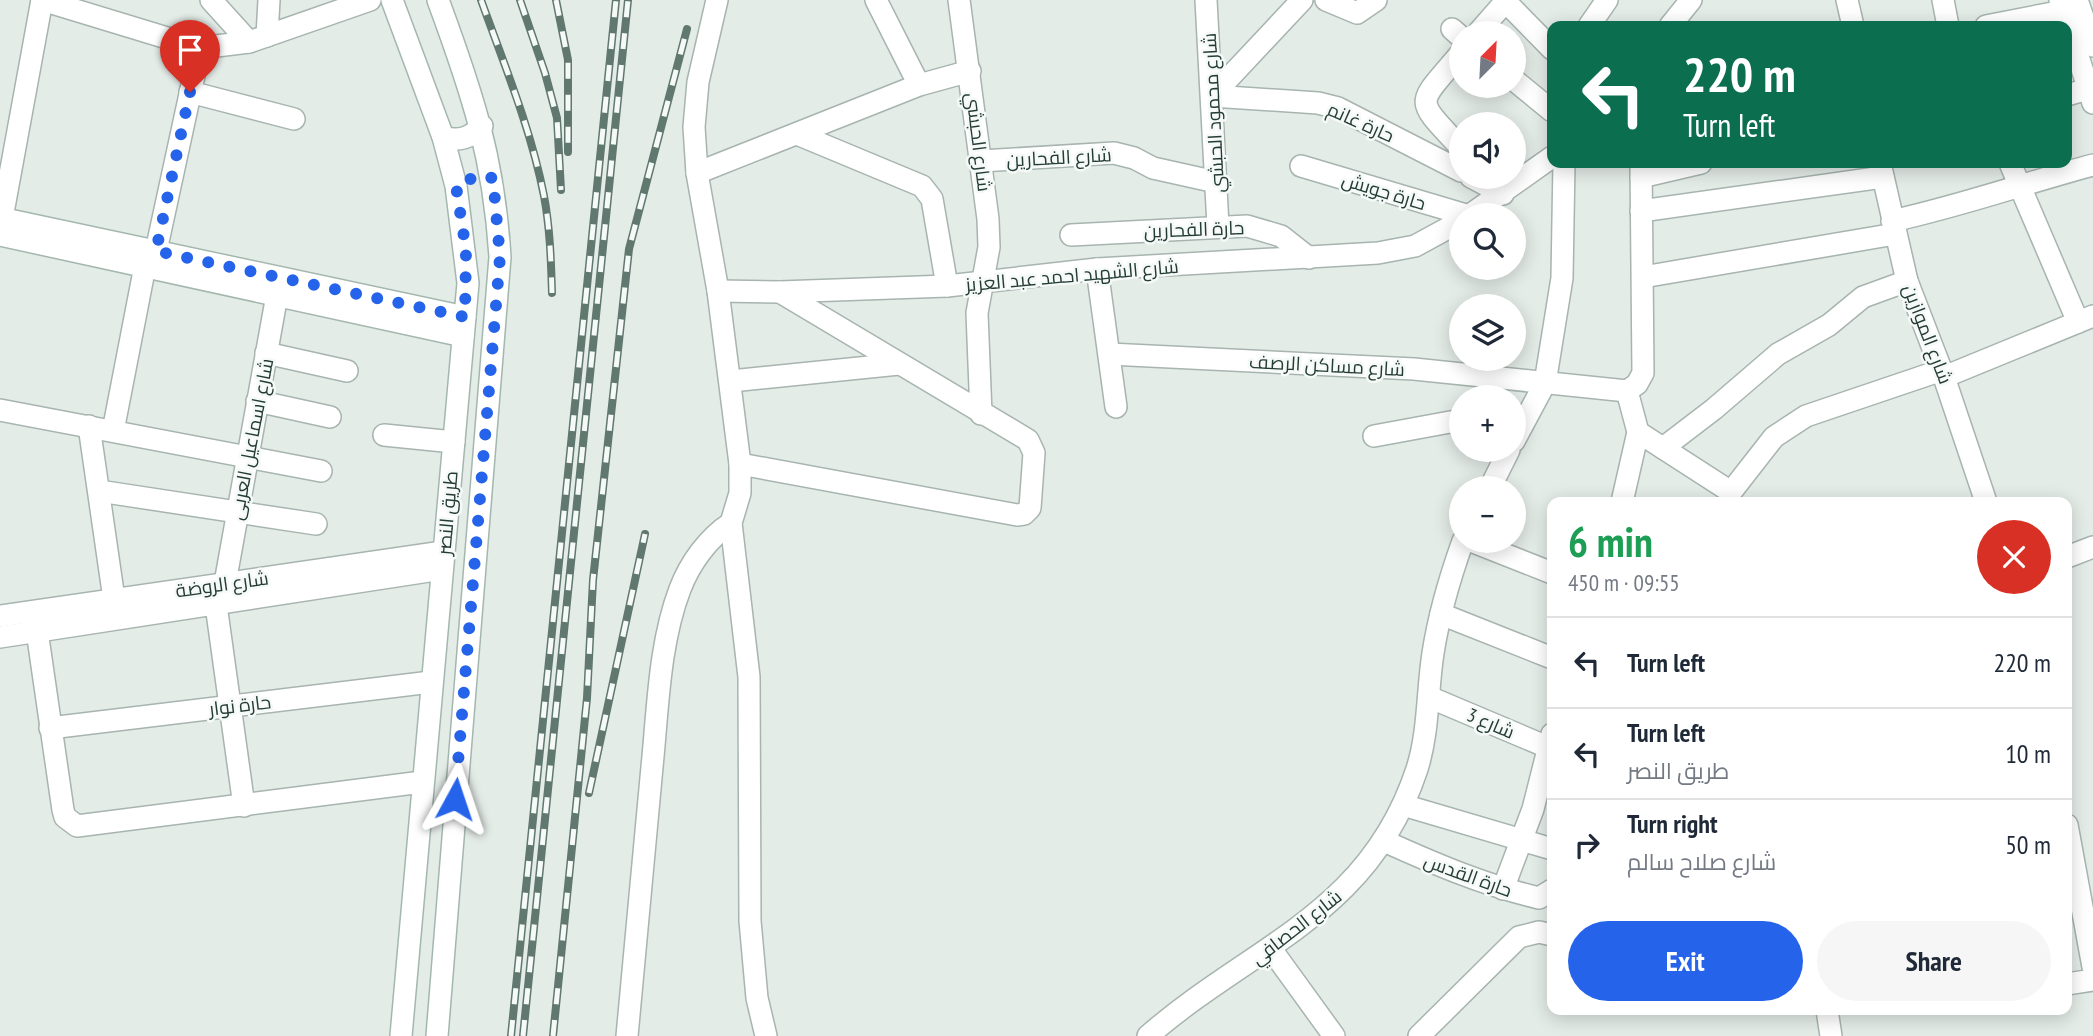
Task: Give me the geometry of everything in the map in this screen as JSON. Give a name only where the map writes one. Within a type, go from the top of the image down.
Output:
[{"type":"street","points":[[370,0],[258,39],[200,48],[42,0],[1,224],[464,327]]},
{"type":"street","points":[[211,0],[258,39]]},
{"type":"street","points":[[258,39],[269,0]]},
{"type":"street","name":"طريق النصر","points":[[392,0],[443,136],[456,186],[466,250],[464,327],[401,1036]]},
{"type":"street","name":"طريق النصر","points":[[437,1036],[500,257],[493,178],[482,126],[438,0]]},
{"type":"street","points":[[717,0],[696,97],[697,173],[718,291],[740,464],[740,493],[732,523],[749,677],[750,921],[757,998],[766,1036]]},
{"type":"street","points":[[876,0],[919,85]]},
{"type":"street","name":"شارع الحبشي","points":[[959,0],[981,161],[989,247],[980,284],[977,313],[981,414]]},
{"type":"street","name":"شارع محمود الحبشي","points":[[1206,0],[1218,226]]},
{"type":"street","points":[[1212,96],[1302,0]]},
{"type":"street","points":[[1326,0],[1351,12],[1371,5]]},
{"type":"street","points":[[1592,21],[1607,0]]},
{"type":"street","points":[[1674,21],[1691,0]]},
{"type":"street","points":[[1847,0],[1852,21]]},
{"type":"street","points":[[1943,0],[1947,21]]},
{"type":"street","points":[[1488,21],[1505,1],[1547,44]]},
{"type":"street","points":[[2004,21],[2067,3]]},
{"type":"street","points":[[2067,3],[2093,46]]},
{"type":"street","points":[[2067,3],[2072,21]]},
{"type":"street","points":[[2072,22],[2091,96],[2072,95]]},
{"type":"street","points":[[113,431],[150,258],[200,48]]},
{"type":"street","points":[[1449,68],[1428,93],[1425,103],[1428,112],[1449,135]]},
{"type":"street","points":[[697,173],[919,85],[970,71]]},
{"type":"street","points":[[1526,90],[1547,107]]},
{"type":"street","points":[[190,92],[294,120]]},
{"type":"street","name":"حارة غانم","points":[[1212,96],[1318,103],[1338,108],[1449,165]]},
{"type":"street","points":[[443,136],[451,139],[468,137],[482,126]]},
{"type":"street","points":[[796,134],[922,186],[932,199],[947,286]]},
{"type":"street","name":"شارع الفحارين","points":[[981,161],[1114,153],[1136,158],[1154,169],[1216,182]]},
{"type":"street","points":[[1488,203],[1547,161]]},
{"type":"street","points":[[1643,277],[1894,228],[1982,200],[2019,185],[2093,165]]},
{"type":"street","name":"حارة جويش","points":[[1301,166],[1449,209]]},
{"type":"street","points":[[1526,405],[1545,383],[1562,278],[1564,168]]},
{"type":"street","points":[[1638,432],[1731,497],[1774,437],[1806,416],[1943,374],[2085,319],[2012,168]]},
{"type":"street","points":[[1623,497],[1638,432],[1627,391],[1637,384],[1643,373],[1641,170]]},
{"type":"street","points":[[1641,211],[1882,170]]},
{"type":"street","name":"شارع الموازين","points":[[1882,170],[1907,281],[1943,374],[1984,497]]},
{"type":"street","points":[[456,186],[477,176],[493,178]]},
{"type":"street","points":[[1494,189],[1503,194]]},
{"type":"street","points":[[1498,189],[1503,194]]},
{"type":"street","name":"حارة الفحارين","points":[[1071,235],[1218,226],[1264,230],[1281,236],[1309,258]]},
{"type":"street","name":"شارع الشهيد احمد عبد العزيز","points":[[718,291],[780,292],[947,286],[1097,269],[1309,258],[1397,250],[1432,238],[1449,228]]},
{"type":"street","points":[[150,258],[277,295],[464,327]]},
{"type":"street","points":[[1097,269],[1116,407]]},
{"type":"street","points":[[1663,448],[1778,354],[1829,325],[1863,298],[1907,281]]},
{"type":"street","points":[[740,464],[1024,514],[1030,508],[1032,445],[780,292]]},
{"type":"street","name":"شارع اسماعيل العربى","points":[[225,583],[277,295]]},
{"type":"street","points":[[267,353],[347,371]]},
{"type":"street","name":"شارع مساكن الرصف","points":[[1109,354],[1414,369],[1627,391]]},
{"type":"street","points":[[731,381],[899,364]]},
{"type":"street","points":[[257,401],[330,417]]},
{"type":"street","points":[[0,410],[321,471]]},
{"type":"street","points":[[1374,436],[1449,422]]},
{"type":"street","points":[[89,426],[114,599]]},
{"type":"street","points":[[384,435],[454,442]]},
{"type":"street","points":[[99,491],[316,524]]},
{"type":"street","points":[[627,1036],[660,684],[672,614],[694,561],[717,532],[732,523]]},
{"type":"street","points":[[2072,555],[2093,547]]},
{"type":"street","name":"شارع الحصافي","points":[[1148,1036],[1198,997],[1271,949],[1335,900],[1384,841],[1403,805],[1417,767],[1441,614],[1459,553]]},
{"type":"street","points":[[1501,553],[1547,571]]},
{"type":"street","name":"شارع الروضة","points":[[0,616],[225,583],[442,560]]},
{"type":"street","name":"شارع الروضة","points":[[0,636],[216,605],[442,560]]},
{"type":"street","points":[[216,605],[244,806]]},
{"type":"street","points":[[1441,614],[1547,656]]},
{"type":"street","points":[[37,631],[63,810],[65,817],[78,826],[422,782]]},
{"type":"street","name":"حارة نوار","points":[[50,728],[431,682]]},
{"type":"street","name":"شارع 3","points":[[1429,697],[1547,742]]},
{"type":"street","points":[[1503,890],[1522,841],[1547,757]]},
{"type":"street","points":[[1403,805],[1547,848]]},
{"type":"street","name":"حارة القدس","points":[[1384,841],[1474,881],[1539,898],[1547,893]]},
{"type":"street","points":[[2072,871],[2076,911],[2093,967]]},
{"type":"street","points":[[1419,1036],[1519,937],[1546,934]]},
{"type":"street","points":[[1271,949],[1335,1036]]},
{"type":"street","points":[[2072,983],[2093,980]]},
{"type":"street","points":[[1828,1015],[1831,1036]]},
{"type":"railway","points":[[481,0],[539,171],[548,220],[552,293]]},
{"type":"railway","points":[[520,0],[557,118],[561,190]]},
{"type":"railway","points":[[556,0],[568,60],[568,152]]},
{"type":"railway","points":[[511,1036],[616,0]]},
{"type":"railway","points":[[523,1036],[628,0]]},
{"type":"railway","points":[[553,1036],[587,698],[593,580],[629,249],[687,29]]},
{"type":"railway","points":[[589,793],[645,534]]},
{"type":"route","points":[[190,92],[156,251],[465,317],[468,283],[466,250],[456,186],[477,176],[493,178],[500,257],[455,799]]}]
